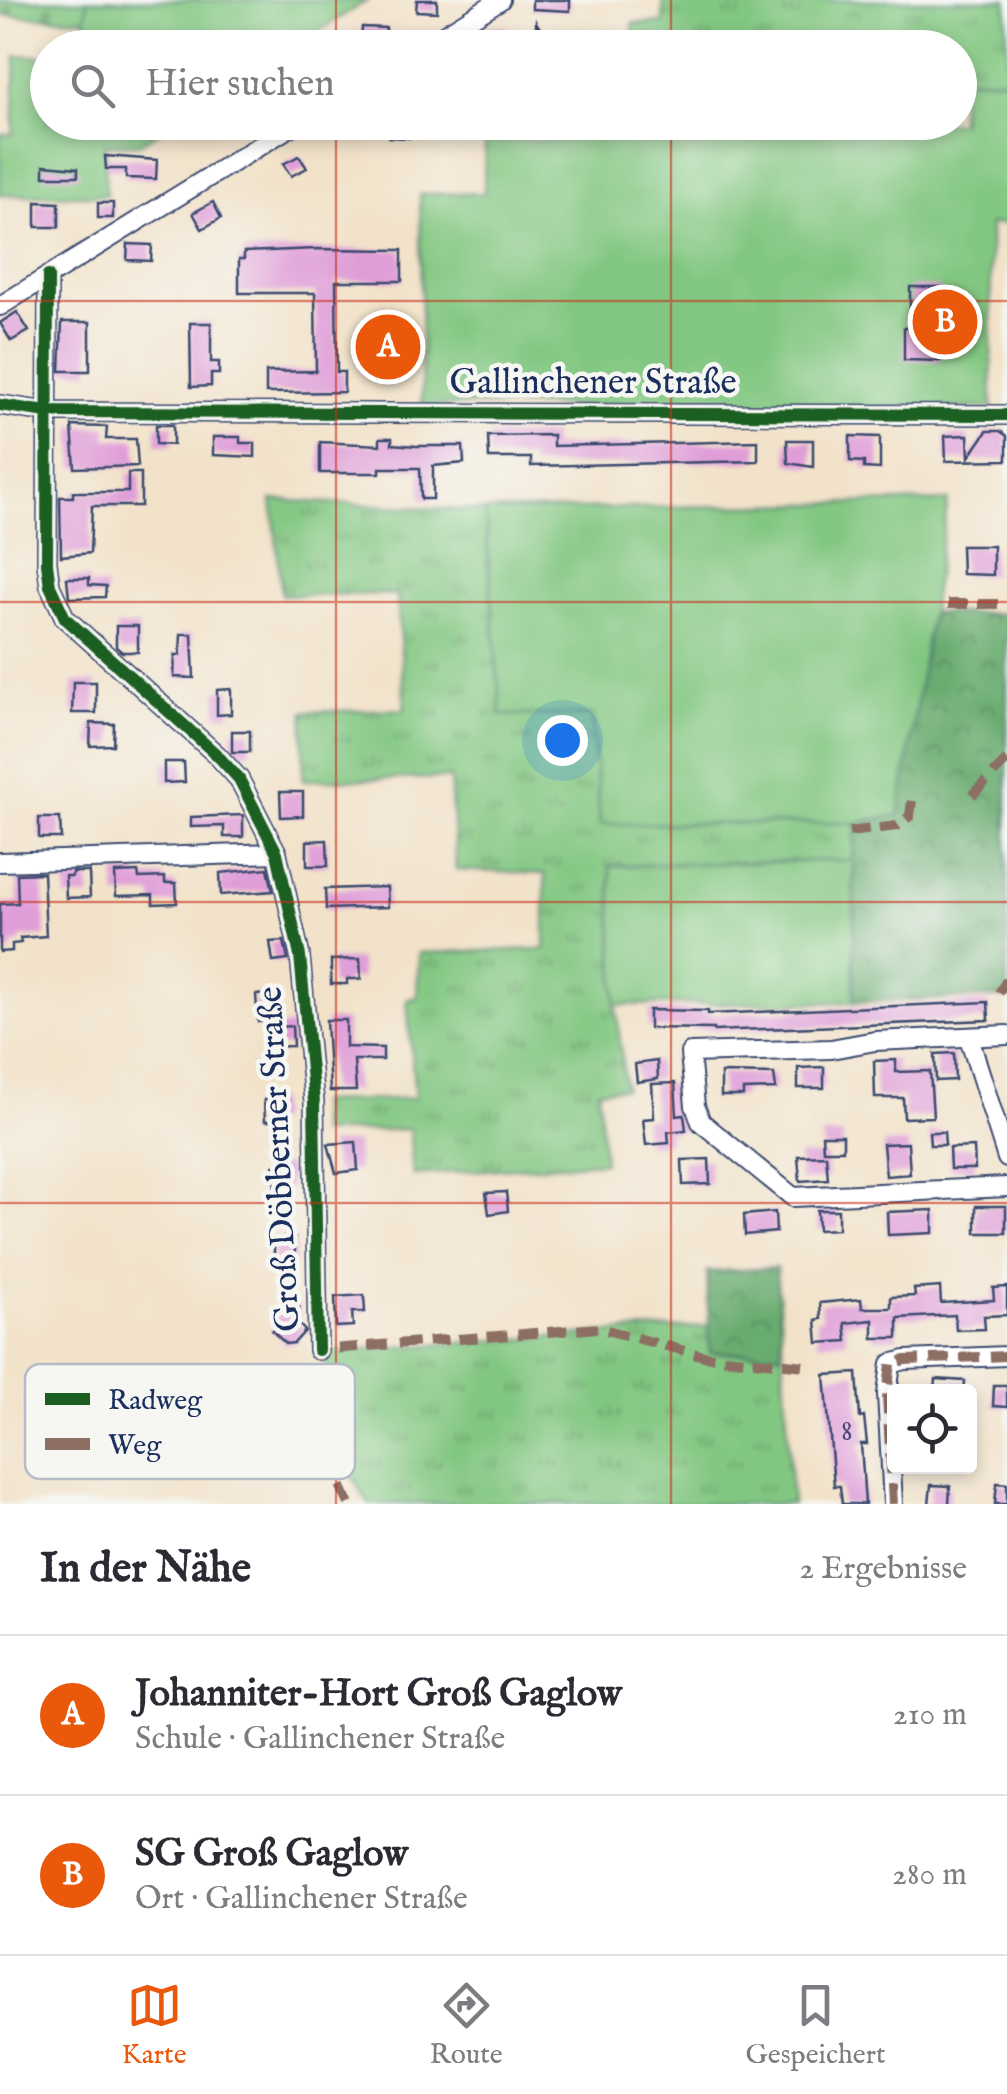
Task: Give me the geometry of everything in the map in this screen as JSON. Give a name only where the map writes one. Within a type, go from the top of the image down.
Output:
[{"type":"street","points":[[451,30],[500,0]]},
{"type":"street","points":[[0,306],[269,140]]},
{"type":"street","name":"Groß Döbberner Straße","points":[[48,276],[46,562],[50,586],[65,618],[217,755],[239,780],[278,853],[300,956],[314,1102],[318,1350]]},
{"type":"street","name":"Gallinchener Straße","points":[[0,405],[47,412],[1007,415]]},
{"type":"street","points":[[0,862],[278,853]]},
{"type":"street","points":[[1007,1035],[875,1040],[831,1049],[690,1053],[695,1106],[701,1122],[793,1197],[1007,1186]]},
{"type":"street","points":[[969,1038],[1007,1158]]},
{"type":"street","points":[[893,1504],[886,1394],[891,1364],[905,1360],[1007,1356]]},
{"type":"green space","points":[[0,0],[88,0],[86,19],[0,15]]},
{"type":"green space","points":[[88,0],[368,0],[320,30],[84,30]]},
{"type":"green space","points":[[663,0],[1007,0],[1007,79],[977,79],[977,30],[633,30],[633,23],[663,23]]},
{"type":"green space","points":[[16,55],[30,56],[30,140],[145,140],[139,144],[105,145],[106,195],[0,195],[0,134],[13,134]]},
{"type":"green space","points":[[977,79],[1007,79],[1007,224],[990,224],[992,408],[422,405],[420,194],[484,193],[485,140],[977,140]]},
{"type":"green space","points":[[272,500],[485,511],[501,714],[592,715],[600,823],[856,823],[853,860],[610,866],[616,1005],[625,1088],[598,1090],[604,1162],[413,1175],[409,1129],[319,1133],[319,1102],[415,1098],[407,1000],[417,997],[419,953],[545,949],[545,874],[456,870],[450,778],[303,780],[304,712],[405,709],[397,594],[282,595]]},
{"type":"green space","points":[[948,501],[899,815],[856,823],[600,824],[592,715],[501,715],[485,511]]},
{"type":"green space","points":[[931,612],[1007,614],[1007,997],[854,1002],[856,823],[899,814]]},
{"type":"green space","points":[[853,860],[854,1002],[616,1005],[610,866]]},
{"type":"green space","points":[[776,1268],[783,1353],[710,1353],[707,1272]]},
{"type":"green space","points":[[708,1326],[710,1353],[783,1353],[792,1504],[369,1504],[354,1479],[355,1364],[326,1364],[325,1352]]},
{"type":"building","points":[[417,0],[437,0],[437,12],[416,11]]},
{"type":"building","points":[[532,0],[570,0],[570,11],[532,9]]},
{"type":"building","points":[[480,27],[505,27],[505,30],[476,30]]},
{"type":"building","points":[[105,156],[157,160],[156,179],[126,178],[126,169],[106,169]]},
{"type":"building","points":[[299,156],[307,168],[291,176],[283,164]]},
{"type":"building","points":[[44,165],[78,168],[78,176],[44,176]]},
{"type":"building","points":[[36,202],[59,203],[59,227],[36,227]]},
{"type":"building","points":[[213,202],[221,218],[202,229],[193,213]]},
{"type":"building","points":[[98,203],[113,203],[113,218],[98,218]]},
{"type":"building","points":[[128,244],[152,245],[151,261],[127,260]]},
{"type":"building","points":[[402,250],[402,281],[336,281],[337,372],[344,372],[344,392],[266,393],[266,372],[316,371],[315,293],[239,293],[239,259],[244,259],[244,252]]},
{"type":"building","points":[[910,287],[940,287],[940,302],[954,302],[950,339],[940,339],[940,361],[904,360],[904,328],[910,328]]},
{"type":"building","points":[[17,312],[29,331],[11,341],[0,323]]},
{"type":"building","points":[[62,322],[90,322],[90,371],[60,371]]},
{"type":"building","points":[[190,323],[211,323],[211,362],[219,362],[219,374],[211,374],[211,386],[191,387]]},
{"type":"building","points":[[156,425],[173,425],[173,445],[156,444]]},
{"type":"building","points":[[72,426],[107,427],[106,439],[136,439],[138,466],[75,468]]},
{"type":"building","points":[[987,431],[1000,431],[1007,436],[1007,460],[946,461],[945,436],[968,435],[969,457]]},
{"type":"building","points":[[553,435],[553,446],[758,441],[758,461],[531,466],[531,458],[489,458],[488,436]]},
{"type":"building","points":[[850,436],[880,437],[880,469],[864,468],[864,462],[850,461]]},
{"type":"building","points":[[213,437],[240,437],[240,443],[255,443],[255,457],[213,455]]},
{"type":"building","points":[[380,438],[392,438],[392,444],[463,446],[464,463],[433,466],[433,499],[421,499],[420,468],[320,473],[320,442],[380,445]]},
{"type":"building","points":[[787,440],[813,440],[813,467],[788,463]]},
{"type":"building","points":[[128,473],[141,473],[141,506],[92,506],[90,553],[61,556],[60,497],[73,497],[73,492],[128,492]]},
{"type":"building","points":[[961,546],[993,546],[993,575],[962,574]]},
{"type":"building","points":[[67,578],[89,578],[89,585],[106,586],[105,597],[69,598]]},
{"type":"building","points":[[116,626],[138,626],[138,652],[122,652],[116,647]]},
{"type":"building","points":[[181,634],[192,634],[194,678],[174,677]]},
{"type":"building","points":[[73,682],[96,682],[96,713],[72,713]]},
{"type":"building","points":[[231,689],[231,714],[217,715],[217,690]]},
{"type":"building","points":[[91,723],[114,724],[113,745],[90,746]]},
{"type":"building","points":[[232,731],[250,731],[250,752],[232,752]]},
{"type":"building","points":[[164,762],[184,762],[185,782],[164,783]]},
{"type":"building","points":[[280,792],[303,792],[303,816],[281,817]]},
{"type":"building","points":[[243,815],[243,837],[224,837],[224,826],[191,827],[191,817]]},
{"type":"building","points":[[39,818],[60,818],[61,838],[39,838]]},
{"type":"building","points":[[327,840],[328,866],[307,866],[307,841]]},
{"type":"building","points":[[268,868],[273,891],[221,895],[220,873]]},
{"type":"building","points":[[72,872],[89,872],[90,897],[66,898],[65,876],[72,876]]},
{"type":"building","points":[[138,872],[139,878],[165,877],[165,883],[176,883],[177,903],[153,904],[153,895],[116,896],[115,873]]},
{"type":"building","points":[[43,873],[46,936],[20,938],[21,943],[12,944],[12,951],[0,952],[0,904],[18,903],[17,874]]},
{"type":"building","points":[[387,887],[388,907],[326,909],[325,889]]},
{"type":"building","points":[[284,941],[288,960],[273,962],[270,942]]},
{"type":"building","points":[[360,959],[361,979],[331,984],[331,960]]},
{"type":"building","points":[[269,994],[271,1021],[258,1022],[256,995]]},
{"type":"building","points":[[988,1002],[989,1020],[714,1031],[649,1028],[649,1010],[708,1014]]},
{"type":"building","points":[[326,1020],[346,1020],[346,1047],[383,1048],[383,1060],[354,1060],[356,1091],[330,1091]]},
{"type":"building","points":[[292,1026],[293,1046],[265,1047],[264,1028]]},
{"type":"building","points":[[954,1053],[955,1080],[936,1081],[935,1054]]},
{"type":"building","points":[[896,1060],[896,1072],[930,1071],[933,1117],[904,1118],[903,1098],[875,1098],[874,1061]]},
{"type":"building","points":[[657,1061],[658,1079],[637,1082],[635,1064]]},
{"type":"building","points":[[824,1067],[824,1088],[798,1088],[798,1068]]},
{"type":"building","points":[[721,1073],[774,1074],[776,1089],[743,1090],[743,1096],[721,1096]]},
{"type":"building","points":[[675,1083],[677,1116],[684,1115],[686,1130],[668,1132],[669,1143],[646,1145],[643,1119],[654,1118],[652,1084]]},
{"type":"building","points":[[278,1099],[279,1121],[265,1121],[264,1100]]},
{"type":"building","points":[[929,1132],[944,1132],[945,1145],[930,1145]]},
{"type":"building","points":[[822,1135],[843,1135],[843,1150],[823,1150]]},
{"type":"building","points":[[356,1142],[358,1170],[336,1173],[328,1144]]},
{"type":"building","points":[[908,1143],[910,1174],[886,1176],[883,1144]]},
{"type":"building","points":[[974,1147],[975,1169],[950,1169],[949,1148]]},
{"type":"building","points":[[826,1155],[828,1179],[800,1181],[798,1156]]},
{"type":"building","points":[[709,1159],[710,1184],[683,1185],[682,1160]]},
{"type":"building","points":[[274,1166],[290,1166],[290,1188],[275,1188]]},
{"type":"building","points":[[506,1192],[508,1211],[489,1214],[486,1193]]},
{"type":"building","points":[[976,1206],[1006,1206],[1006,1233],[976,1233]]},
{"type":"building","points":[[817,1210],[838,1210],[838,1229],[818,1230]]},
{"type":"building","points":[[933,1210],[933,1233],[888,1235],[887,1212]]},
{"type":"building","points":[[775,1212],[776,1232],[745,1235],[744,1215]]},
{"type":"building","points":[[274,1238],[295,1238],[295,1265],[274,1265]]},
{"type":"building","points":[[940,1287],[941,1303],[994,1300],[993,1288],[1007,1287],[1007,1315],[984,1316],[985,1329],[956,1330],[955,1315],[898,1318],[898,1338],[873,1338],[873,1320],[845,1323],[847,1341],[818,1343],[816,1320],[821,1319],[820,1303],[861,1299],[862,1308],[891,1308],[891,1297],[915,1296],[914,1289]]},
{"type":"building","points":[[364,1295],[365,1312],[352,1312],[353,1326],[336,1327],[335,1297]]},
{"type":"building","points":[[277,1305],[299,1305],[299,1324],[305,1331],[294,1343],[286,1344],[272,1331],[277,1326]]},
{"type":"building","points":[[857,1373],[860,1418],[864,1417],[867,1444],[861,1444],[865,1504],[842,1504],[840,1486],[834,1486],[825,1375]]},
{"type":"building","points":[[936,1379],[965,1381],[965,1384],[936,1384]]},
{"type":"building","points":[[994,1385],[1007,1385],[1007,1407],[993,1406]]},
{"type":"building","points":[[997,1483],[1007,1484],[1007,1504],[995,1504]]},
{"type":"building","points":[[931,1485],[950,1486],[949,1504],[929,1504]]},
{"type":"marked path","points":[[948,604],[1007,604]]},
{"type":"marked path","points":[[972,795],[1007,760]]},
{"type":"marked path","points":[[849,832],[897,826],[910,816],[912,800]]},
{"type":"marked path","points":[[999,993],[1007,980]]},
{"type":"marked path","points":[[318,1364],[318,1350],[599,1328],[704,1356],[805,1366]]},
{"type":"marked path","points":[[893,1504],[887,1394],[891,1364],[905,1360],[1007,1356]]},
{"type":"marked path","points":[[337,1479],[349,1504]]},
{"type":"cycle path","points":[[48,276],[50,586],[65,618],[239,779],[277,853],[300,956],[314,1102],[318,1350]]},
{"type":"cycle path","points":[[0,405],[47,412],[1007,415]]},
{"type":"place","name":"SG Groß Gaglow","points":[[945,322]]},
{"type":"place","name":"Johanniter-Hort Groß Gaglow","points":[[388,347]]}]
